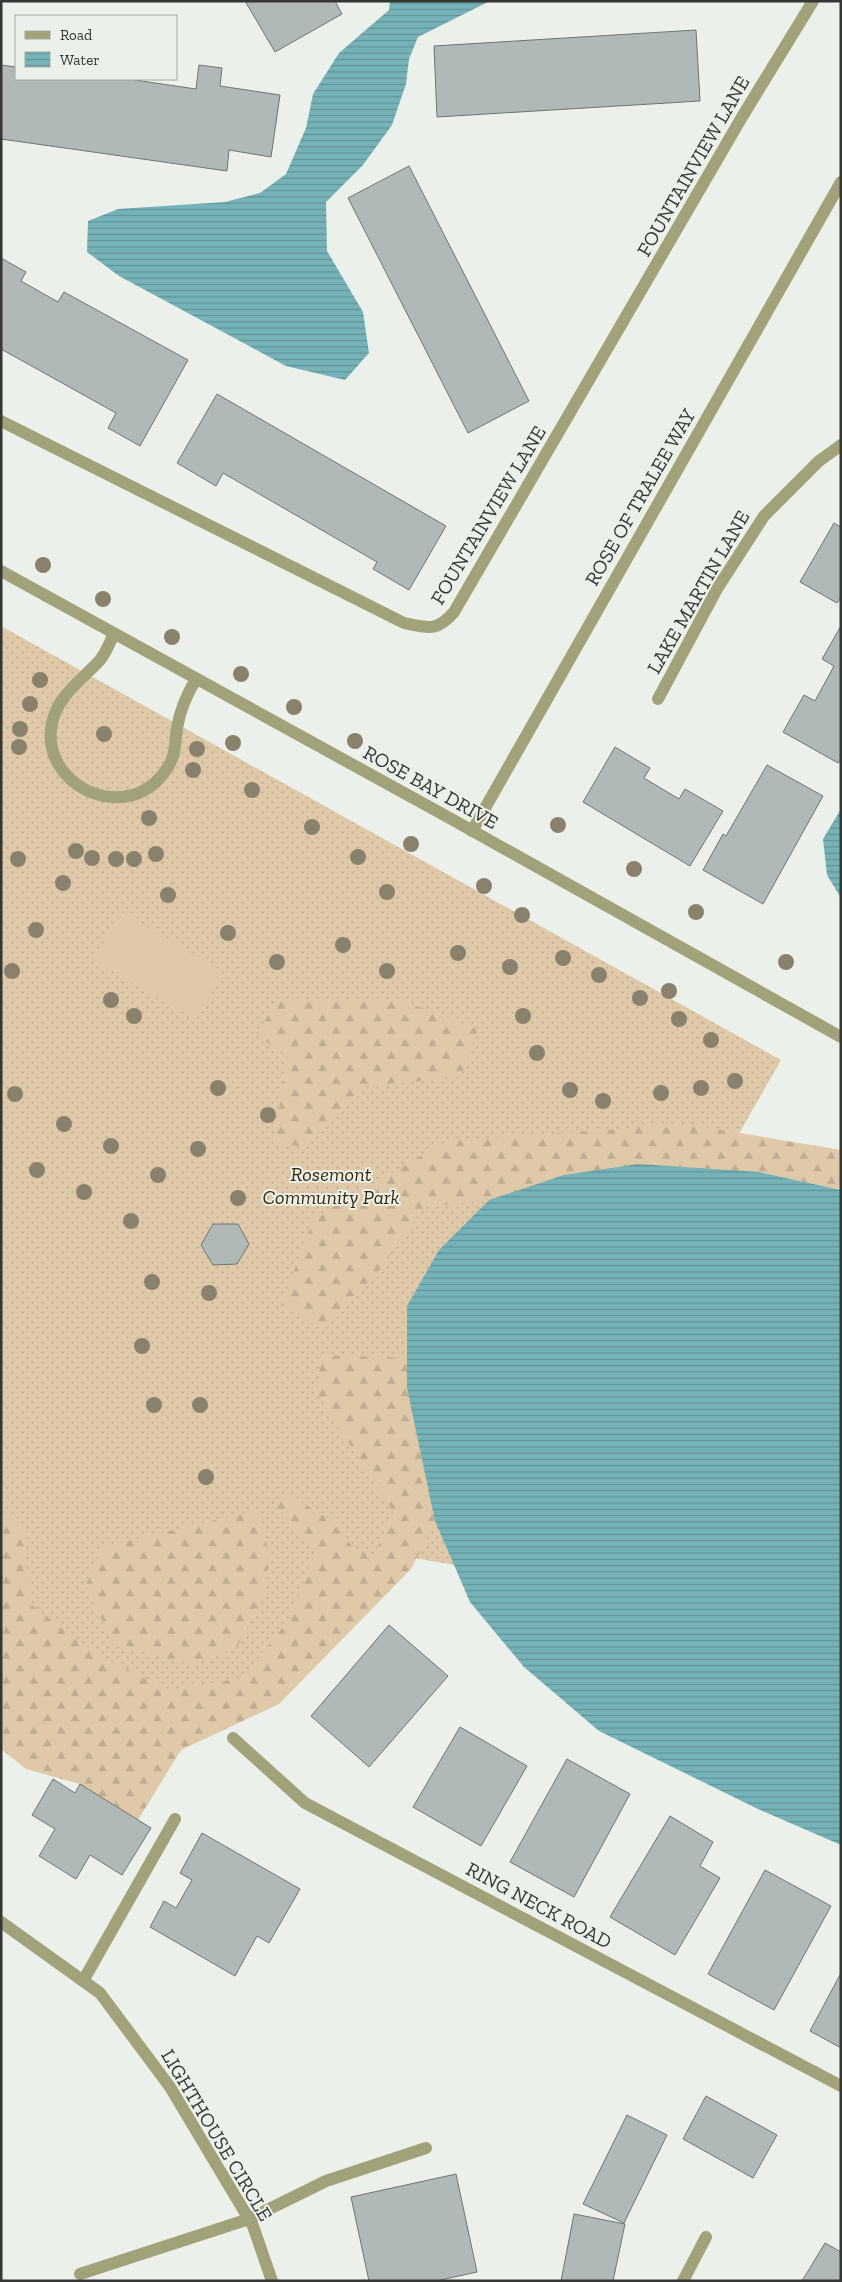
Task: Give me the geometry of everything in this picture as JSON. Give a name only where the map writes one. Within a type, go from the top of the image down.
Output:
[{"type":"street","name":"FOUNTAINVIEW LANE","points":[[1,422],[404,623],[435,628],[445,623],[454,612],[742,117],[813,1]]},
{"type":"street","name":"ROSE OF TRALEE WAY","points":[[472,831],[841,182]]},
{"type":"street","name":"LAKE MARTIN LANE","points":[[658,699],[717,589],[764,516],[819,461],[841,445]]},
{"type":"street","name":"ROSE BAY DRIVE","points":[[1,571],[841,1037]]},
{"type":"street","points":[[114,634],[101,658],[65,695],[56,708],[52,724],[51,741],[54,755],[60,768],[71,782],[86,792],[101,797],[116,798],[129,796],[142,791],[162,775],[172,760],[177,744],[177,729],[185,698],[196,679]]},
{"type":"street","name":"RING NECK ROAD","points":[[233,1738],[305,1804],[841,2086]]},
{"type":"street","points":[[83,1981],[174,1819]]},
{"type":"street","name":"LIGHTHOUSE CIRCLE","points":[[1,1922],[100,1993],[170,2087],[249,2219],[272,2281]]},
{"type":"street","points":[[80,2274],[249,2219],[326,2181],[426,2148]]},
{"type":"street","points":[[683,2281],[706,2237]]},
{"type":"green space","name":"Rosemont Community Park","points":[[1,626],[781,1060],[490,1571],[414,1558],[167,1747],[1,1654]]},
{"type":"green space","points":[[121,912],[223,971],[196,1019],[93,960]]},
{"type":"green space","points":[[279,1000],[401,1000],[478,1029],[461,1077],[368,1086],[306,1147],[273,1143],[288,1058],[256,1034]]},
{"type":"green space","points":[[686,1124],[841,1150],[841,1190],[759,1172],[564,1175],[489,1200],[424,1207],[375,1276],[321,1328],[281,1305],[314,1218],[447,1141]]},
{"type":"green space","points":[[321,1355],[407,1358],[407,1388],[435,1521],[411,1569],[279,1704],[181,1750],[138,1820],[80,1784],[26,1769],[1,1749],[1,1513],[24,1526],[30,1604],[98,1655],[169,1690],[242,1678],[288,1621],[315,1551],[275,1504],[289,1495],[338,1524],[354,1550],[374,1556],[393,1512],[317,1393]]},
{"type":"green space","points":[[256,1510],[270,1554],[263,1598],[236,1649],[192,1665],[113,1645],[86,1585],[103,1547]]},
{"type":"water","points":[[390,1],[490,1],[418,37],[409,59],[406,84],[392,125],[363,165],[326,202],[327,251],[363,312],[369,353],[345,380],[286,366],[119,276],[87,252],[88,221],[118,209],[225,202],[260,193],[286,174],[306,128],[313,94],[339,53],[389,10]]},
{"type":"water","points":[[841,809],[841,898],[827,875],[823,839]]},
{"type":"water","points":[[638,1164],[759,1172],[841,1190],[841,1845],[758,1809],[599,1731],[524,1667],[470,1602],[435,1521],[407,1388],[407,1306],[439,1250],[489,1200],[564,1175]]},
{"type":"building","points":[[245,1],[335,1],[342,14],[275,52]]},
{"type":"building","points":[[696,30],[700,101],[437,117],[434,46]]},
{"type":"building","points":[[1,65],[15,67],[15,80],[135,80],[196,89],[199,65],[222,68],[220,86],[280,95],[271,157],[229,150],[227,171],[1,139]]},
{"type":"building","points":[[409,166],[529,401],[468,433],[348,198]]},
{"type":"building","points":[[1,258],[26,272],[21,281],[58,302],[64,292],[188,360],[140,446],[108,428],[116,413],[1,349]]},
{"type":"building","points":[[217,394],[446,526],[409,590],[373,569],[377,562],[223,473],[216,486],[177,463]]},
{"type":"building","points":[[834,523],[841,527],[841,597],[837,603],[800,582]]},
{"type":"building","points":[[841,626],[841,759],[838,763],[783,732],[804,695],[815,701],[834,666],[822,659]]},
{"type":"building","points":[[615,747],[650,768],[644,778],[679,799],[685,789],[723,811],[690,866],[583,802]]},
{"type":"building","points":[[767,765],[823,796],[763,904],[703,870],[723,834],[726,836]]},
{"type":"building","points":[[213,1224],[238,1224],[249,1244],[237,1264],[213,1265],[201,1245]]},
{"type":"building","points":[[389,1625],[448,1676],[369,1767],[311,1716]]},
{"type":"building","points":[[460,1727],[527,1766],[481,1846],[413,1807]]},
{"type":"building","points":[[567,1759],[630,1794],[574,1897],[510,1862]]},
{"type":"building","points":[[53,1779],[75,1793],[80,1784],[151,1828],[122,1875],[90,1855],[76,1879],[39,1856],[55,1829],[32,1815]]},
{"type":"building","points":[[670,1816],[713,1842],[700,1866],[720,1878],[675,1955],[610,1917]]},
{"type":"building","points":[[202,1833],[300,1889],[269,1943],[257,1936],[235,1976],[150,1927],[164,1901],[176,1908],[192,1880],[180,1873]]},
{"type":"building","points":[[765,1870],[831,1906],[774,2010],[708,1974]]},
{"type":"building","points":[[841,1973],[841,2048],[810,2031]]},
{"type":"building","points":[[706,2096],[777,2135],[753,2178],[683,2139]]},
{"type":"building","points":[[627,2115],[667,2135],[624,2223],[583,2204]]},
{"type":"building","points":[[456,2174],[477,2272],[436,2281],[369,2281],[351,2197]]},
{"type":"building","points":[[574,2214],[625,2224],[613,2281],[561,2281]]},
{"type":"building","points":[[825,2243],[841,2252],[841,2281],[802,2281]]}]
